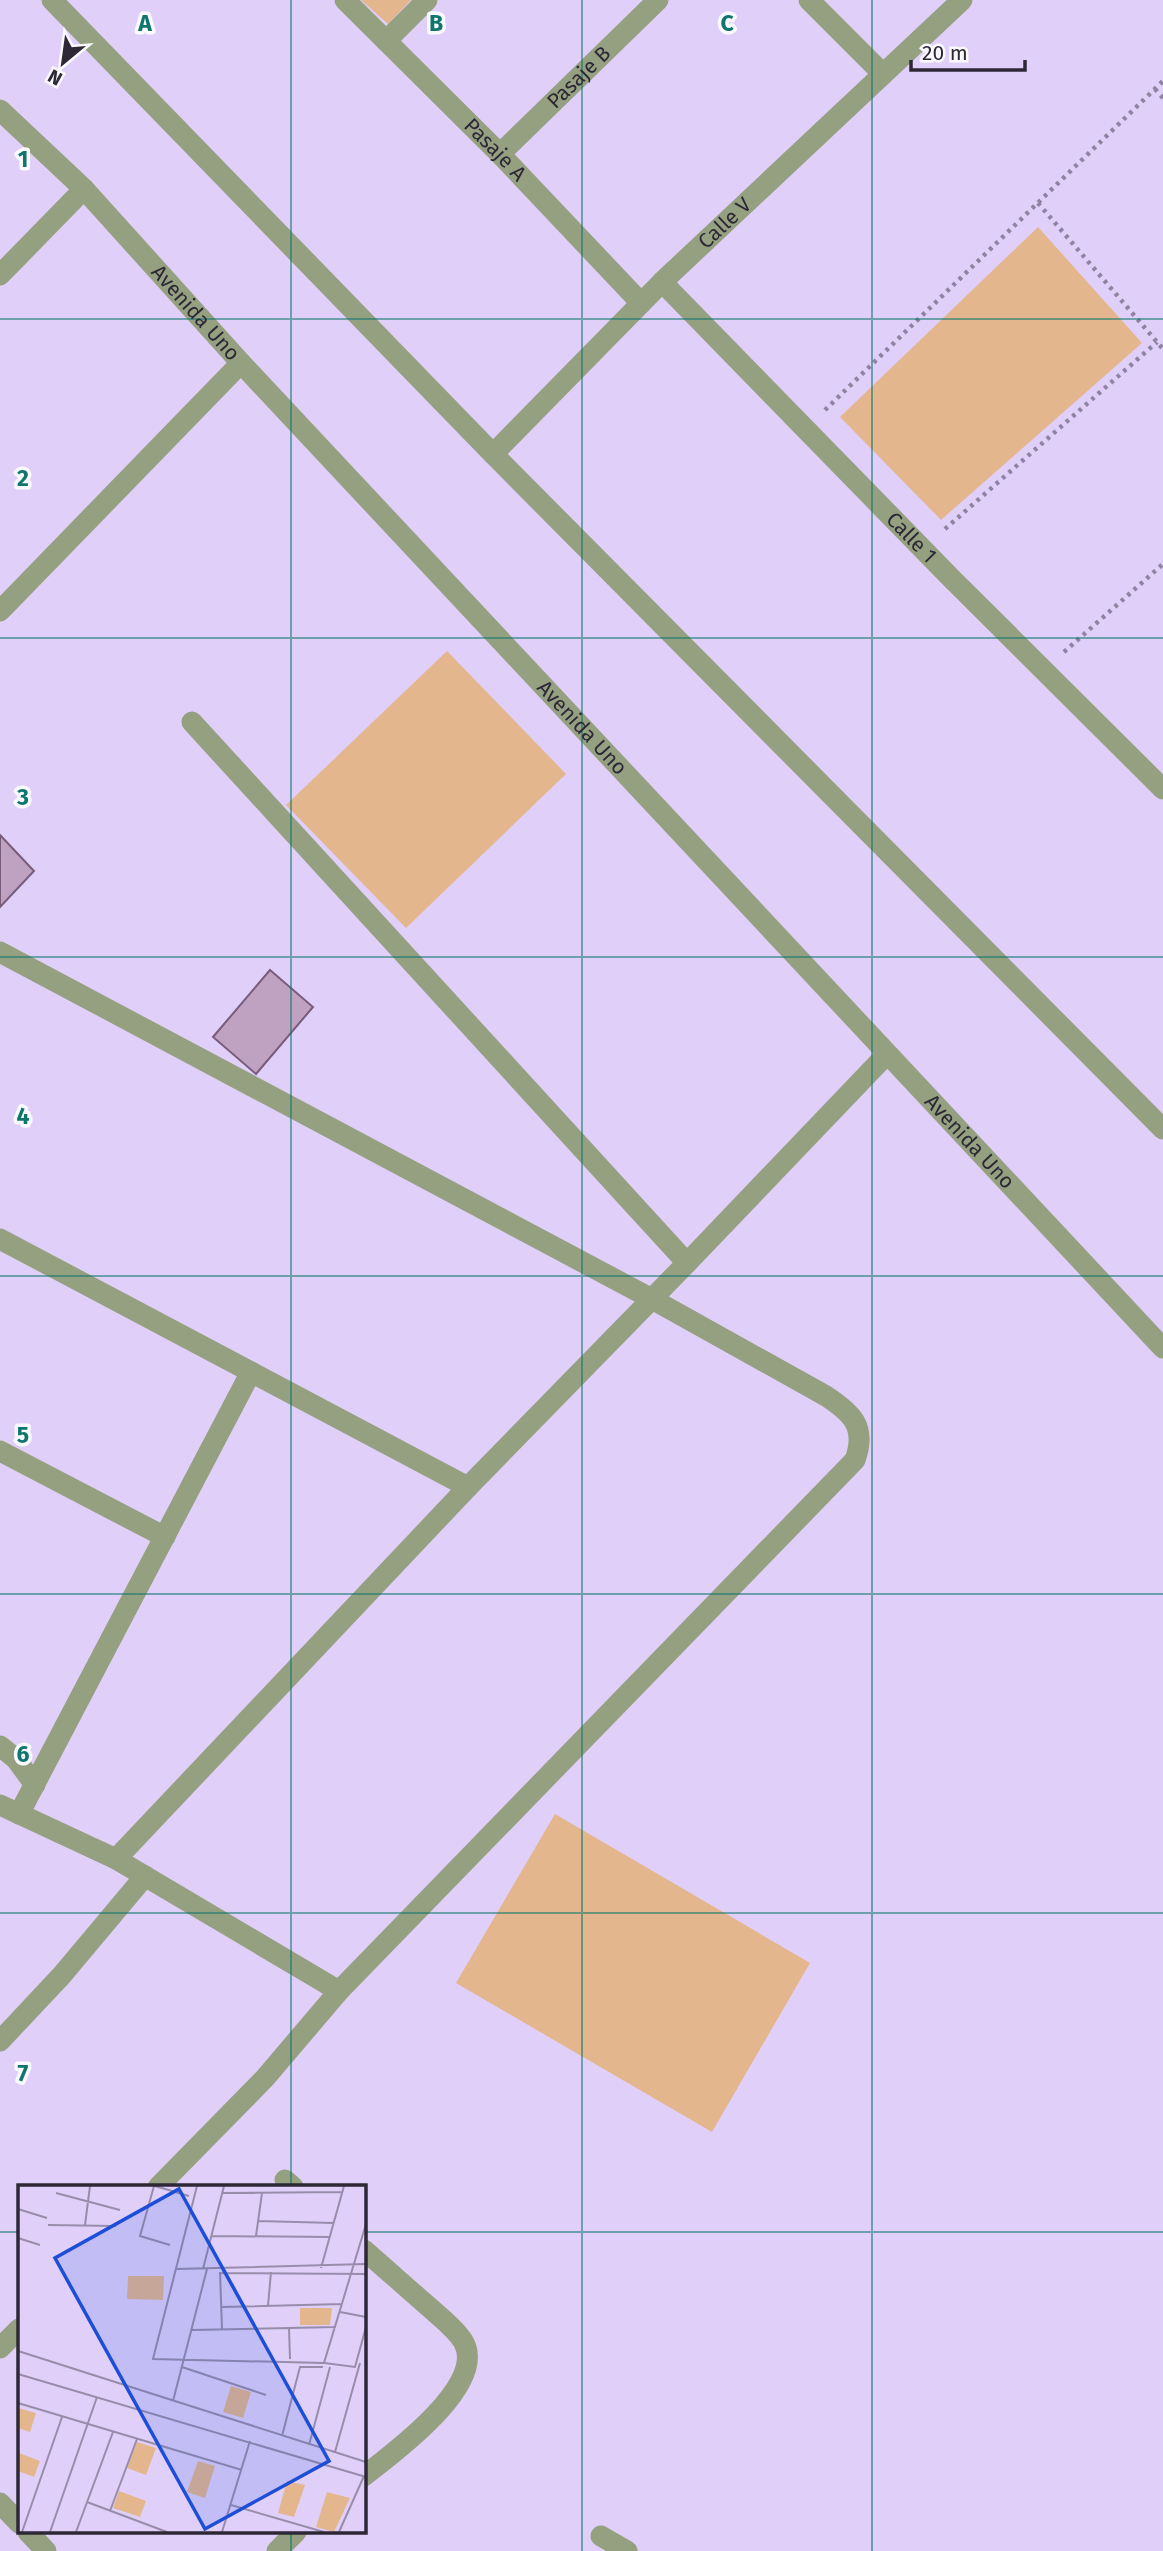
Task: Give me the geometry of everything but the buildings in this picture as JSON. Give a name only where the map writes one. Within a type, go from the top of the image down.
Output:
[{"type":"street","points":[[52,0],[493,454],[1163,1129]]},
{"type":"street","name":"Pasaje A","points":[[345,0],[500,154],[641,303]]},
{"type":"street","points":[[386,41],[427,0]]},
{"type":"street","name":"Pasaje B","points":[[500,154],[658,0]]},
{"type":"street","points":[[809,0],[883,74]]},
{"type":"street","name":"Calle V","points":[[493,454],[662,282],[962,0]]},
{"type":"street","name":"Avenida Uno","points":[[0,110],[84,189],[241,363],[1163,1348]]},
{"type":"street","points":[[0,275],[84,189]]},
{"type":"street","name":"Calle 1","points":[[662,282],[1163,789]]},
{"type":"street","points":[[0,611],[241,363]]},
{"type":"street","points":[[192,722],[687,1263]]},
{"type":"street","points":[[0,952],[652,1299],[838,1404],[851,1415],[859,1430],[859,1448],[855,1460],[339,1990],[265,2078],[160,2185]]},
{"type":"street","points":[[116,1859],[468,1488],[887,1055]]},
{"type":"street","points":[[0,1239],[468,1488]]},
{"type":"street","points":[[19,1815],[251,1372]]},
{"type":"street","points":[[0,1451],[165,1537]]},
{"type":"street","points":[[0,1746],[16,1759],[35,1785]]},
{"type":"street","points":[[0,1805],[116,1859],[339,1990]]},
{"type":"street","points":[[0,2041],[62,1975],[145,1876]]},
{"type":"street","points":[[366,2252],[443,2319],[465,2343],[467,2367],[450,2399],[424,2427],[366,2474]]},
{"type":"street","points":[[0,2348],[18,2330]]},
{"type":"street","points":[[0,2503],[18,2522]]},
{"type":"street","points":[[30,2534],[46,2551]]},
{"type":"street","points":[[277,2551],[294,2534]]},
{"type":"street","points":[[601,2536],[628,2551]]},
{"type":"path","points":[[806,429],[1163,81]]},
{"type":"path","points":[[1155,89],[1163,99]]},
{"type":"path","points":[[1038,202],[1163,349]]},
{"type":"path","points":[[923,548],[1157,342]]},
{"type":"path","points":[[1044,669],[1163,564]]},
{"type":"shaded area","points":[[361,0],[411,0],[388,24]]},
{"type":"shaded area","points":[[1038,227],[1142,343],[941,520],[840,417]]},
{"type":"shaded area","points":[[447,651],[566,774],[406,928],[286,805]]},
{"type":"shaded area","points":[[555,1814],[810,1963],[712,2132],[456,1983]]}]
